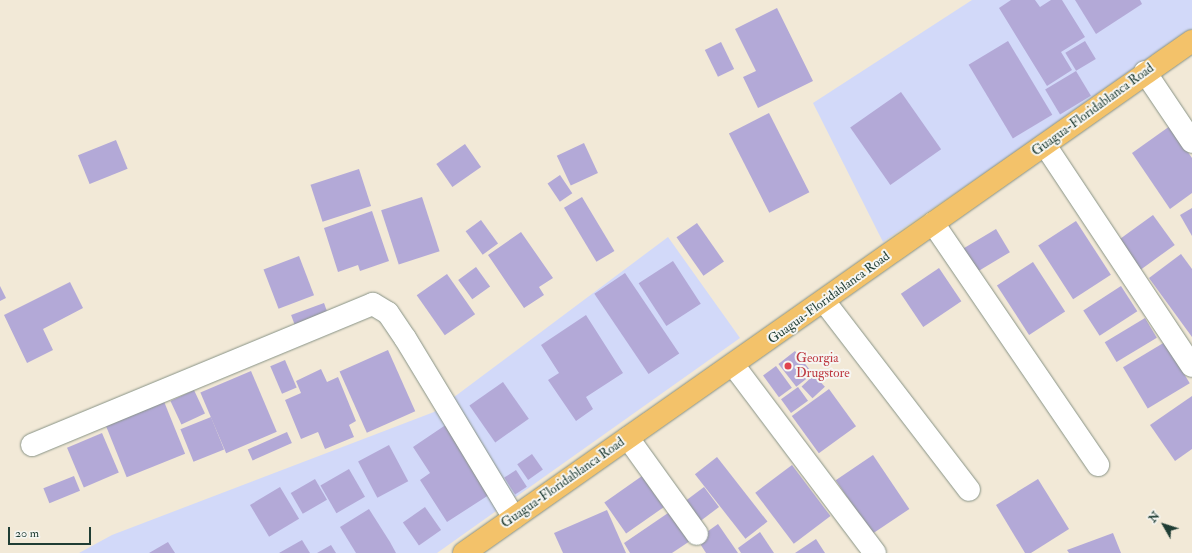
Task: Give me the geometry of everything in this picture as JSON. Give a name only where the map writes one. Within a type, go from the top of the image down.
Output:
[{"type":"main road","name":"Guagua-Floridablanca Road","points":[[464,553],[734,366],[1145,72],[1192,41]]},
{"type":"street","points":[[1145,72],[1192,142]]},
{"type":"street","points":[[1045,144],[1192,366]]},
{"type":"street","points":[[933,223],[1098,465]]},
{"type":"street","points":[[824,301],[969,490]]},
{"type":"street","points":[[32,445],[373,304],[388,313],[405,338],[514,518]]},
{"type":"street","points":[[734,366],[875,553]]},
{"type":"street","points":[[628,438],[697,534]]},
{"type":"shaded area","points":[[972,0],[1192,0],[1192,29],[1100,95],[883,242],[813,103]]},
{"type":"shaded area","points":[[668,237],[740,338],[437,553],[79,553],[112,535],[434,412]]},
{"type":"building","points":[[1011,0],[1035,0],[1040,7],[1051,0],[1062,0],[1085,37],[1061,52],[1072,70],[1047,86],[999,8]]},
{"type":"building","points":[[1075,0],[1140,0],[1142,4],[1096,34]]},
{"type":"building","points":[[777,8],[813,81],[758,108],[743,77],[756,71],[735,29]]},
{"type":"building","points":[[1008,41],[1052,115],[1013,138],[969,65]]},
{"type":"building","points":[[1085,41],[1096,59],[1076,71],[1065,53]]},
{"type":"building","points":[[721,42],[734,69],[718,77],[705,50]]},
{"type":"building","points":[[1076,71],[1091,96],[1060,114],[1045,90]]},
{"type":"building","points":[[901,92],[941,149],[890,185],[850,128]]},
{"type":"building","points":[[769,113],[809,192],[769,213],[729,133]]},
{"type":"building","points":[[1170,126],[1192,158],[1192,193],[1170,209],[1132,153]]},
{"type":"building","points":[[116,140],[128,169],[90,184],[78,155]]},
{"type":"building","points":[[584,143],[598,173],[571,186],[557,156]]},
{"type":"building","points":[[465,144],[481,167],[452,187],[436,164]]},
{"type":"building","points":[[359,169],[371,206],[323,222],[310,185]]},
{"type":"building","points":[[560,175],[572,193],[560,202],[548,183]]},
{"type":"building","points":[[422,197],[440,251],[399,264],[381,210]]},
{"type":"building","points":[[582,197],[614,251],[596,262],[564,208]]},
{"type":"building","points":[[1192,208],[1192,236],[1180,215]]},
{"type":"building","points":[[372,211],[389,261],[360,271],[358,265],[338,272],[324,228]]},
{"type":"building","points":[[1153,215],[1175,245],[1138,272],[1116,242]]},
{"type":"building","points":[[481,220],[498,243],[483,255],[466,231]]},
{"type":"building","points":[[1076,221],[1111,275],[1073,299],[1038,246]]},
{"type":"building","points":[[697,223],[724,262],[703,276],[677,237]]},
{"type":"building","points":[[996,229],[1010,252],[976,273],[962,250]]},
{"type":"building","points":[[521,232],[553,278],[539,287],[544,295],[524,308],[488,255]]},
{"type":"building","points":[[1181,254],[1192,269],[1192,337],[1149,278]]},
{"type":"building","points":[[299,256],[314,295],[279,309],[264,270]]},
{"type":"building","points":[[673,261],[701,304],[666,326],[639,283]]},
{"type":"building","points":[[1033,262],[1065,311],[1029,335],[997,285]]},
{"type":"building","points":[[476,267],[490,286],[472,299],[458,280]]},
{"type":"building","points":[[939,268],[961,301],[923,327],[901,294]]},
{"type":"building","points":[[625,273],[679,353],[649,374],[594,294]]},
{"type":"building","points":[[447,274],[475,314],[445,335],[417,295]]},
{"type":"building","points":[[70,282],[83,308],[43,329],[53,350],[27,363],[4,315]]},
{"type":"building","points":[[0,286],[6,298],[0,301]]},
{"type":"building","points":[[1121,286],[1137,311],[1100,336],[1083,311]]},
{"type":"building","points":[[324,303],[328,314],[295,326],[291,315]]},
{"type":"building","points":[[586,315],[623,373],[586,397],[593,409],[576,421],[548,380],[559,373],[541,345]]},
{"type":"building","points":[[1145,318],[1157,338],[1117,362],[1105,342]]},
{"type":"building","points":[[1165,342],[1190,383],[1148,408],[1123,367]]},
{"type":"building","points":[[388,350],[415,411],[367,433],[340,372]]},
{"type":"building","points":[[795,351],[813,374],[796,387],[778,364]]},
{"type":"building","points":[[285,360],[297,388],[282,394],[270,366]]},
{"type":"building","points":[[776,366],[792,388],[779,397],[763,375]]},
{"type":"building","points":[[321,369],[327,382],[338,377],[356,421],[349,425],[354,437],[325,449],[318,432],[301,439],[285,400],[301,393],[296,381]]},
{"type":"building","points":[[251,371],[277,432],[226,453],[200,392]]},
{"type":"building","points":[[814,375],[825,387],[812,398],[802,387]]},
{"type":"building","points":[[503,382],[529,419],[495,442],[469,406]]},
{"type":"building","points":[[798,387],[808,401],[791,413],[781,399]]},
{"type":"building","points":[[829,389],[856,426],[819,453],[792,416]]},
{"type":"building","points":[[194,390],[205,414],[181,425],[170,401]]},
{"type":"building","points":[[1192,396],[1192,449],[1175,461],[1150,425]]},
{"type":"building","points":[[163,399],[185,454],[127,477],[105,423]]},
{"type":"building","points":[[211,417],[224,449],[194,462],[180,429]]},
{"type":"building","points":[[450,422],[495,491],[447,522],[420,480],[430,473],[413,447]]},
{"type":"building","points":[[287,432],[292,443],[253,460],[248,449]]},
{"type":"building","points":[[102,433],[119,473],[84,487],[67,448]]},
{"type":"building","points":[[389,445],[408,481],[377,498],[358,461]]},
{"type":"building","points":[[532,454],[543,470],[528,480],[517,464]]},
{"type":"building","points":[[873,455],[909,509],[872,534],[836,480]]},
{"type":"building","points":[[717,457],[767,522],[745,539],[695,474]]},
{"type":"building","points":[[792,465],[831,516],[794,544],[755,493]]},
{"type":"building","points":[[349,469],[365,497],[336,513],[320,486]]},
{"type":"building","points":[[516,470],[527,487],[515,494],[504,478]]},
{"type":"building","points":[[74,476],[80,491],[49,503],[43,488]]},
{"type":"building","points":[[642,476],[664,507],[626,534],[604,502]]},
{"type":"building","points":[[315,479],[327,500],[303,514],[291,493]]},
{"type":"building","points":[[1038,479],[1069,529],[1031,553],[1025,553],[996,505]]},
{"type":"building","points":[[280,487],[299,519],[269,537],[250,505]]},
{"type":"building","points":[[704,487],[719,507],[699,522],[684,502]]},
{"type":"building","points":[[425,507],[441,530],[419,545],[403,522]]},
{"type":"building","points":[[369,509],[396,553],[356,553],[340,527]]},
{"type":"building","points":[[607,510],[626,553],[563,553],[554,533]]},
{"type":"building","points":[[671,511],[690,541],[672,553],[630,553],[624,543]]},
{"type":"building","points":[[718,524],[738,553],[706,553],[697,539]]},
{"type":"building","points":[[760,532],[774,553],[741,553],[738,548]]},
{"type":"building","points":[[1113,533],[1121,553],[1069,553],[1067,550]]},
{"type":"building","points":[[816,539],[825,553],[795,553]]},
{"type":"building","points":[[302,540],[310,553],[279,553]]},
{"type":"building","points":[[168,542],[175,553],[149,553]]},
{"type":"building","points":[[331,545],[336,553],[317,553]]},
{"type":"place","name":"Georgia Drugstore","points":[[788,366]]}]
